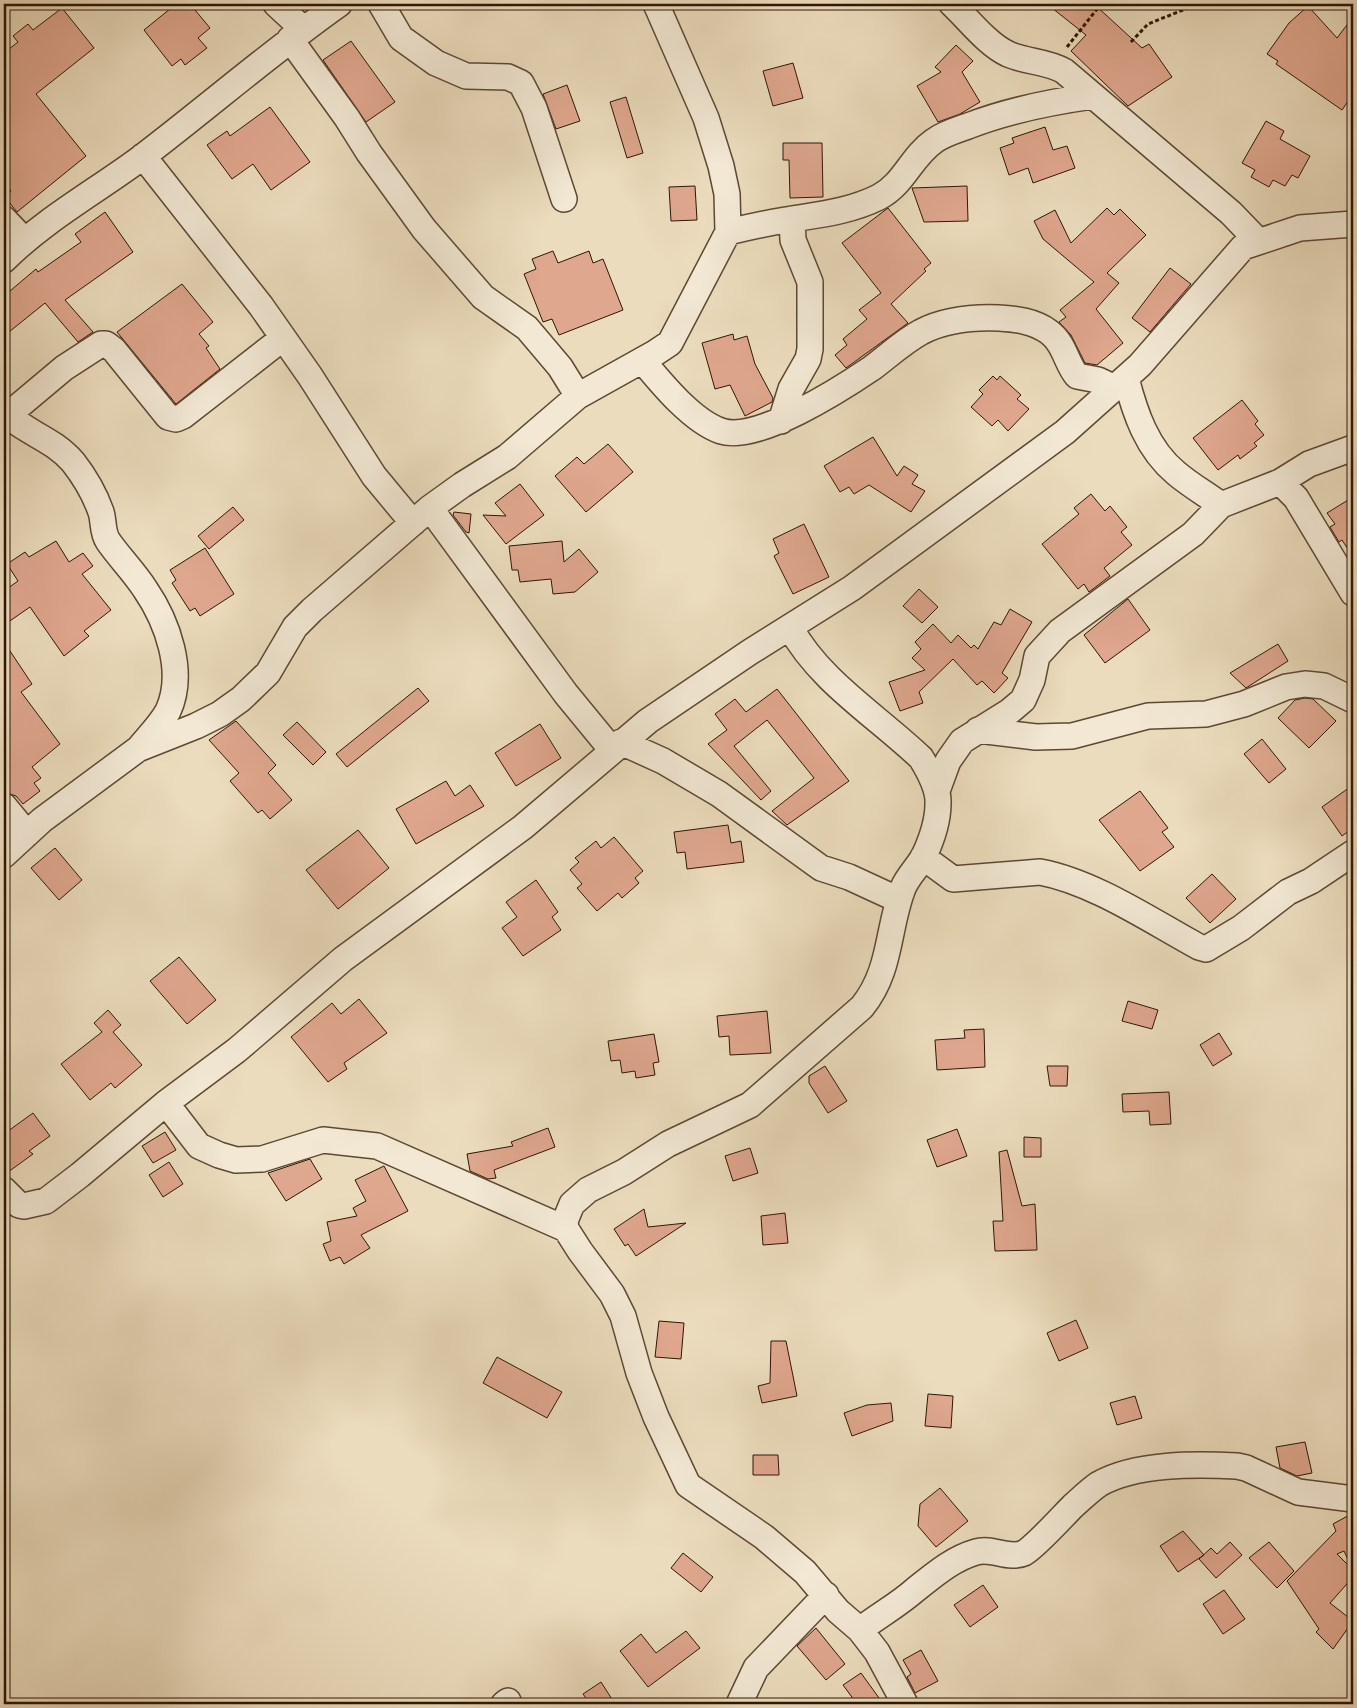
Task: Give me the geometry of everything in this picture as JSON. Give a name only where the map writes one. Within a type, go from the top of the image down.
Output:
[{"type":"street","points":[[276,4],[297,34],[369,153],[424,229],[483,297],[527,328],[560,366],[578,396]]},
{"type":"street","points":[[4,260],[24,240],[143,156],[297,34],[340,4]]},
{"type":"street","points":[[381,4],[401,38],[436,63],[466,76],[508,78],[521,83],[534,108],[564,199]]},
{"type":"street","points":[[138,749],[204,722],[241,699],[268,673],[295,627],[312,610],[421,516],[462,485],[507,457],[578,396],[670,343],[728,232],[727,194],[721,166],[706,118],[656,4]]},
{"type":"street","points":[[952,4],[994,44],[1007,53],[1052,65],[1064,71],[1231,213],[1258,241]]},
{"type":"street","points":[[728,232],[832,214],[889,191],[900,181],[922,152],[935,140],[1025,107],[1093,96]]},
{"type":"street","points":[[143,156],[198,225],[283,338],[310,376],[374,476],[421,516],[566,694],[616,746],[663,761],[719,794],[821,868],[849,877],[888,895],[900,896]]},
{"type":"street","points":[[4,219],[24,240]]},
{"type":"street","points":[[781,421],[788,396],[808,359],[810,350],[810,282],[793,240],[792,220]]},
{"type":"street","points":[[4,1191],[18,1205],[24,1206],[46,1201],[87,1170],[166,1102],[237,1050],[343,959],[523,827],[585,776],[616,746],[742,657],[852,588],[1065,432],[1120,383],[1176,326],[1236,253],[1258,241],[1300,228],[1353,224]]},
{"type":"street","points":[[642,360],[666,389],[705,422],[720,431],[735,432],[750,430],[781,421],[872,368],[921,332],[949,322],[973,318],[1010,318],[1036,325],[1049,332],[1059,342],[1078,377],[1120,383]]},
{"type":"street","points":[[4,855],[42,820],[138,749],[159,725],[169,708],[174,677],[173,650],[162,620],[144,587],[108,540],[100,511],[80,472],[55,444],[16,423],[6,413],[64,368],[101,344],[106,344],[114,350],[168,417],[176,419],[283,338]]},
{"type":"street","points":[[1120,383],[1152,446],[1174,472],[1221,505]]},
{"type":"street","points":[[936,791],[948,761],[957,746],[978,730],[1010,711],[1022,700],[1032,680],[1037,656],[1060,631],[1193,534],[1221,505],[1280,482],[1309,464],[1353,448]]},
{"type":"street","points":[[1280,482],[1296,498],[1353,594]]},
{"type":"street","points":[[566,1229],[566,1214],[581,1195],[624,1172],[668,1144],[750,1105],[854,1015],[870,998],[884,967],[900,896],[910,874],[923,857],[931,838],[938,804],[936,791],[928,768],[921,758],[835,682],[802,648],[790,627]]},
{"type":"street","points":[[978,730],[1036,737],[1072,736],[1148,716],[1206,714],[1244,704],[1286,687],[1305,684],[1324,686],[1353,700]]},
{"type":"street","points":[[4,806],[27,834]]},
{"type":"street","points":[[923,857],[953,879],[1040,872],[1054,875],[1130,908],[1199,947],[1206,949],[1242,928],[1288,892],[1311,881],[1353,853]]},
{"type":"street","points":[[166,1102],[199,1146],[219,1155],[236,1160],[262,1159],[323,1140],[377,1146],[566,1229],[612,1294],[623,1316],[639,1373],[656,1416],[688,1485],[764,1537],[805,1572],[849,1622],[860,1630],[884,1662],[905,1704]]},
{"type":"street","points":[[860,1630],[927,1580],[968,1555],[982,1551],[1014,1555],[1024,1553],[1032,1548],[1047,1531],[1095,1487],[1118,1477],[1171,1466],[1237,1466],[1246,1468],[1298,1492],[1353,1499]]},
{"type":"street","points":[[740,1704],[756,1668],[826,1595]]},
{"type":"path","points":[[1052,65],[1101,4]]},
{"type":"path","points":[[1131,42],[1148,24],[1198,4]]},
{"type":"building","points":[[176,4],[190,4],[210,28],[198,38],[207,48],[185,65],[181,59],[172,66],[144,30]]},
{"type":"building","points":[[1047,4],[1094,4],[1142,48],[1149,44],[1172,77],[1128,106],[1071,51],[1086,35]]},
{"type":"building","points":[[1308,6],[1337,38],[1353,17],[1353,94],[1342,110],[1276,64],[1278,61],[1267,54],[1289,23]]},
{"type":"building","points":[[62,8],[94,48],[36,94],[86,156],[17,212],[4,196],[11,191],[4,183],[4,53],[18,42],[13,36],[28,24],[33,30]]},
{"type":"building","points":[[351,41],[395,102],[366,122],[323,60]]},
{"type":"building","points":[[956,45],[973,61],[962,72],[980,102],[960,114],[938,122],[917,86],[941,72],[935,67]]},
{"type":"building","points":[[793,63],[803,98],[773,106],[763,71]]},
{"type":"building","points":[[567,85],[580,121],[556,129],[543,94]]},
{"type":"building","points":[[626,97],[643,153],[627,158],[610,102]]},
{"type":"building","points":[[270,107],[310,162],[271,190],[253,164],[232,179],[207,145],[227,131],[230,136]]},
{"type":"building","points":[[1266,121],[1284,131],[1280,139],[1310,156],[1298,178],[1292,175],[1285,186],[1273,180],[1269,187],[1251,177],[1255,170],[1242,163]]},
{"type":"building","points":[[1045,127],[1053,150],[1067,146],[1075,168],[1033,183],[1028,168],[1009,175],[1000,148],[1014,143],[1012,138]]},
{"type":"building","points":[[783,143],[822,143],[823,197],[790,198],[789,160],[783,160]]},
{"type":"building","points":[[695,186],[697,220],[671,221],[669,187]]},
{"type":"building","points":[[967,186],[968,221],[924,222],[912,188]]},
{"type":"building","points":[[888,208],[931,263],[924,269],[926,271],[891,304],[908,323],[846,368],[835,355],[847,345],[843,339],[867,319],[859,310],[881,293],[842,243]]},
{"type":"building","points":[[1107,208],[1114,215],[1120,209],[1146,235],[1107,273],[1119,283],[1096,309],[1123,343],[1097,365],[1085,363],[1071,335],[1059,322],[1066,317],[1060,310],[1094,282],[1043,239],[1034,221],[1055,210],[1071,243]]},
{"type":"building","points":[[105,212],[133,252],[65,300],[93,332],[78,342],[45,303],[4,336],[4,296],[36,269],[38,272],[81,242],[75,234]]},
{"type":"building","points":[[553,251],[558,263],[589,251],[593,263],[603,259],[623,310],[559,335],[552,319],[543,322],[524,274],[536,269],[532,259]]},
{"type":"building","points":[[1170,268],[1191,284],[1150,332],[1132,318]]},
{"type":"building","points":[[182,284],[213,322],[199,334],[209,346],[206,348],[220,369],[176,404],[117,332]]},
{"type":"building","points":[[733,334],[734,340],[747,336],[755,364],[773,398],[772,402],[745,416],[730,385],[715,389],[702,343]]},
{"type":"building","points":[[993,376],[997,380],[1000,376],[1021,395],[1017,399],[1029,409],[1008,431],[998,420],[992,426],[971,407],[983,394],[979,390]]},
{"type":"building","points":[[1242,400],[1258,421],[1255,424],[1264,435],[1254,443],[1257,446],[1240,459],[1238,455],[1218,470],[1193,438]]},
{"type":"building","points":[[873,437],[897,476],[904,466],[918,475],[912,484],[925,491],[911,512],[869,485],[854,494],[849,487],[840,492],[824,466]]},
{"type":"building","points":[[608,444],[633,472],[586,512],[555,476],[577,457],[584,464]]},
{"type":"building","points":[[520,484],[544,515],[506,544],[483,515],[506,516],[495,503]]},
{"type":"building","points":[[1091,494],[1105,511],[1110,506],[1127,527],[1121,532],[1132,545],[1104,568],[1110,576],[1089,592],[1084,584],[1078,589],[1042,544],[1079,514],[1074,508]]},
{"type":"building","points":[[1353,497],[1353,557],[1342,540],[1339,542],[1330,527],[1335,524],[1327,513]]},
{"type":"building","points":[[233,507],[244,520],[209,549],[198,536]]},
{"type":"building","points":[[454,512],[471,514],[469,533],[466,532],[453,515]]},
{"type":"building","points":[[804,524],[829,577],[793,594],[774,556],[779,553],[773,539]]},
{"type":"building","points":[[56,541],[69,562],[83,553],[93,566],[82,574],[111,610],[84,631],[89,636],[64,656],[30,607],[4,625],[4,591],[18,581],[7,564],[25,552],[29,557]]},
{"type":"building","points":[[562,541],[564,562],[579,549],[598,572],[575,592],[553,594],[551,579],[520,582],[518,570],[512,570],[509,546]]},
{"type":"building","points":[[205,548],[234,594],[200,616],[195,608],[190,611],[172,583],[176,580],[170,570]]},
{"type":"building","points":[[919,589],[938,607],[922,623],[903,606]]},
{"type":"building","points":[[1128,599],[1150,630],[1105,663],[1084,635]]},
{"type":"building","points":[[1010,609],[1032,622],[1002,673],[1008,678],[994,693],[982,681],[977,685],[953,659],[919,692],[923,703],[900,711],[889,682],[925,670],[912,658],[921,649],[915,642],[933,624],[951,643],[958,635],[971,648],[974,645],[978,649],[994,622],[1001,625]]},
{"type":"building","points":[[4,642],[32,684],[21,692],[60,744],[32,767],[41,778],[34,783],[40,791],[23,804],[16,796],[4,792]]},
{"type":"building","points":[[1278,644],[1288,661],[1246,688],[1230,673]]},
{"type":"building","points":[[418,688],[429,701],[347,767],[336,754]]},
{"type":"building","points":[[777,689],[849,781],[787,825],[772,811],[814,778],[767,720],[734,746],[771,791],[761,800],[708,744],[727,730],[715,714],[735,699],[746,712]]},
{"type":"building","points":[[1313,699],[1336,721],[1309,748],[1278,718],[1295,700]]},
{"type":"building","points":[[236,721],[276,765],[268,773],[292,800],[270,819],[262,810],[258,813],[230,781],[239,773],[209,740]]},
{"type":"building","points":[[297,722],[326,752],[313,765],[283,735]]},
{"type":"building","points":[[540,724],[561,758],[516,786],[495,753]]},
{"type":"building","points":[[1262,739],[1286,769],[1269,783],[1244,754]]},
{"type":"building","points":[[446,781],[455,796],[470,785],[484,806],[416,844],[396,809]]},
{"type":"building","points":[[1353,785],[1353,828],[1342,836],[1322,807]]},
{"type":"building","points":[[1140,791],[1168,828],[1162,832],[1174,847],[1140,871],[1099,820]]},
{"type":"building","points":[[728,825],[731,843],[741,841],[744,862],[687,869],[685,852],[677,853],[674,832]]},
{"type":"building","points":[[358,830],[389,868],[338,909],[306,870]]},
{"type":"building","points":[[614,837],[643,871],[635,878],[639,883],[622,898],[618,893],[597,911],[577,888],[582,884],[570,870],[579,862],[575,858],[596,841],[601,848]]},
{"type":"building","points":[[55,848],[82,880],[59,900],[31,868]]},
{"type":"building","points":[[1212,874],[1236,899],[1210,923],[1186,898]]},
{"type":"building","points":[[536,880],[558,912],[552,917],[561,930],[523,956],[502,928],[517,917],[506,902]]},
{"type":"building","points":[[179,957],[216,1000],[187,1024],[150,981]]},
{"type":"building","points":[[359,999],[387,1033],[344,1063],[347,1069],[328,1082],[291,1037],[332,1003],[341,1014]]},
{"type":"building","points":[[1128,1001],[1158,1010],[1152,1029],[1122,1021]]},
{"type":"building","points":[[108,1010],[121,1025],[113,1032],[142,1065],[115,1088],[111,1083],[90,1100],[61,1064],[102,1032],[94,1023]]},
{"type":"building","points":[[767,1011],[771,1053],[730,1055],[729,1036],[719,1037],[717,1016]]},
{"type":"building","points":[[984,1029],[985,1067],[937,1070],[935,1040],[965,1038],[964,1030]]},
{"type":"building","points":[[1219,1033],[1232,1054],[1213,1066],[1200,1045]]},
{"type":"building","points":[[654,1034],[659,1062],[653,1063],[655,1075],[636,1078],[635,1071],[622,1073],[620,1060],[611,1061],[608,1041]]},
{"type":"building","points":[[825,1066],[847,1101],[828,1113],[809,1083],[809,1076]]},
{"type":"building","points":[[1047,1066],[1068,1066],[1067,1086],[1050,1086]]},
{"type":"building","points":[[1169,1092],[1171,1124],[1150,1125],[1149,1111],[1123,1112],[1122,1094]]},
{"type":"building","points":[[33,1113],[50,1136],[29,1151],[33,1154],[4,1175],[4,1134]]},
{"type":"building","points":[[548,1128],[555,1147],[494,1170],[496,1178],[488,1179],[470,1171],[467,1154],[513,1146],[511,1142]]},
{"type":"building","points":[[957,1129],[967,1156],[937,1167],[927,1140]]},
{"type":"building","points":[[165,1132],[176,1150],[153,1163],[142,1146]]},
{"type":"building","points":[[1024,1137],[1041,1138],[1041,1157],[1024,1157]]},
{"type":"building","points":[[750,1148],[758,1173],[733,1181],[725,1156]]},
{"type":"building","points":[[1007,1150],[1022,1206],[1035,1204],[1037,1250],[995,1251],[993,1221],[1003,1221],[999,1152]]},
{"type":"building","points":[[310,1159],[322,1179],[286,1201],[268,1173]]},
{"type":"building","points":[[169,1162],[183,1184],[163,1197],[149,1175]]},
{"type":"building","points":[[384,1166],[408,1211],[361,1235],[370,1248],[344,1264],[340,1257],[330,1261],[323,1244],[331,1241],[327,1222],[357,1216],[353,1208],[366,1201],[355,1180]]},
{"type":"building","points":[[644,1209],[648,1227],[686,1223],[636,1256],[628,1244],[625,1246],[614,1229]]},
{"type":"building","points":[[785,1213],[788,1243],[763,1245],[761,1216]]},
{"type":"building","points":[[1076,1320],[1088,1348],[1059,1361],[1047,1333]]},
{"type":"building","points":[[659,1321],[684,1323],[681,1359],[655,1357]]},
{"type":"building","points":[[771,1341],[786,1341],[797,1396],[762,1403],[758,1386],[770,1383]]},
{"type":"building","points":[[497,1357],[562,1392],[547,1418],[483,1383]]},
{"type":"building","points":[[928,1394],[953,1396],[951,1428],[925,1426]]},
{"type":"building","points":[[1135,1396],[1142,1418],[1117,1425],[1110,1403]]},
{"type":"building","points":[[891,1403],[893,1421],[852,1436],[844,1413],[867,1405]]},
{"type":"building","points":[[1305,1442],[1312,1473],[1297,1476],[1280,1468],[1276,1447]]},
{"type":"building","points":[[753,1455],[778,1455],[779,1475],[753,1475]]},
{"type":"building","points":[[940,1488],[968,1521],[936,1547],[918,1526],[920,1504]]},
{"type":"building","points":[[1353,1513],[1353,1570],[1353,1577],[1330,1603],[1353,1621],[1333,1649],[1316,1632],[1319,1629],[1287,1581],[1336,1531],[1333,1524]],"holes":[[[1344,1551],[1353,1570],[1337,1554]]]},
{"type":"building","points":[[1183,1531],[1204,1555],[1178,1572],[1160,1546]]},
{"type":"building","points":[[1230,1542],[1242,1555],[1216,1578],[1199,1559],[1211,1548],[1217,1554]]},
{"type":"building","points":[[1269,1542],[1294,1571],[1277,1588],[1249,1558]]},
{"type":"building","points":[[683,1553],[713,1577],[701,1592],[671,1568]]},
{"type":"building","points":[[983,1585],[998,1607],[970,1627],[954,1605]]},
{"type":"building","points":[[1224,1590],[1245,1619],[1223,1634],[1203,1604]]},
{"type":"building","points":[[816,1628],[845,1664],[826,1680],[797,1646]]},
{"type":"building","points":[[686,1631],[700,1648],[648,1687],[620,1651],[641,1634],[656,1653]]},
{"type":"building","points":[[921,1650],[938,1681],[915,1693],[907,1677],[911,1674],[903,1660]]},
{"type":"building","points":[[861,1673],[879,1698],[870,1704],[857,1704],[843,1685]]},
{"type":"building","points":[[601,1682],[615,1704],[590,1704],[583,1694]]}]
